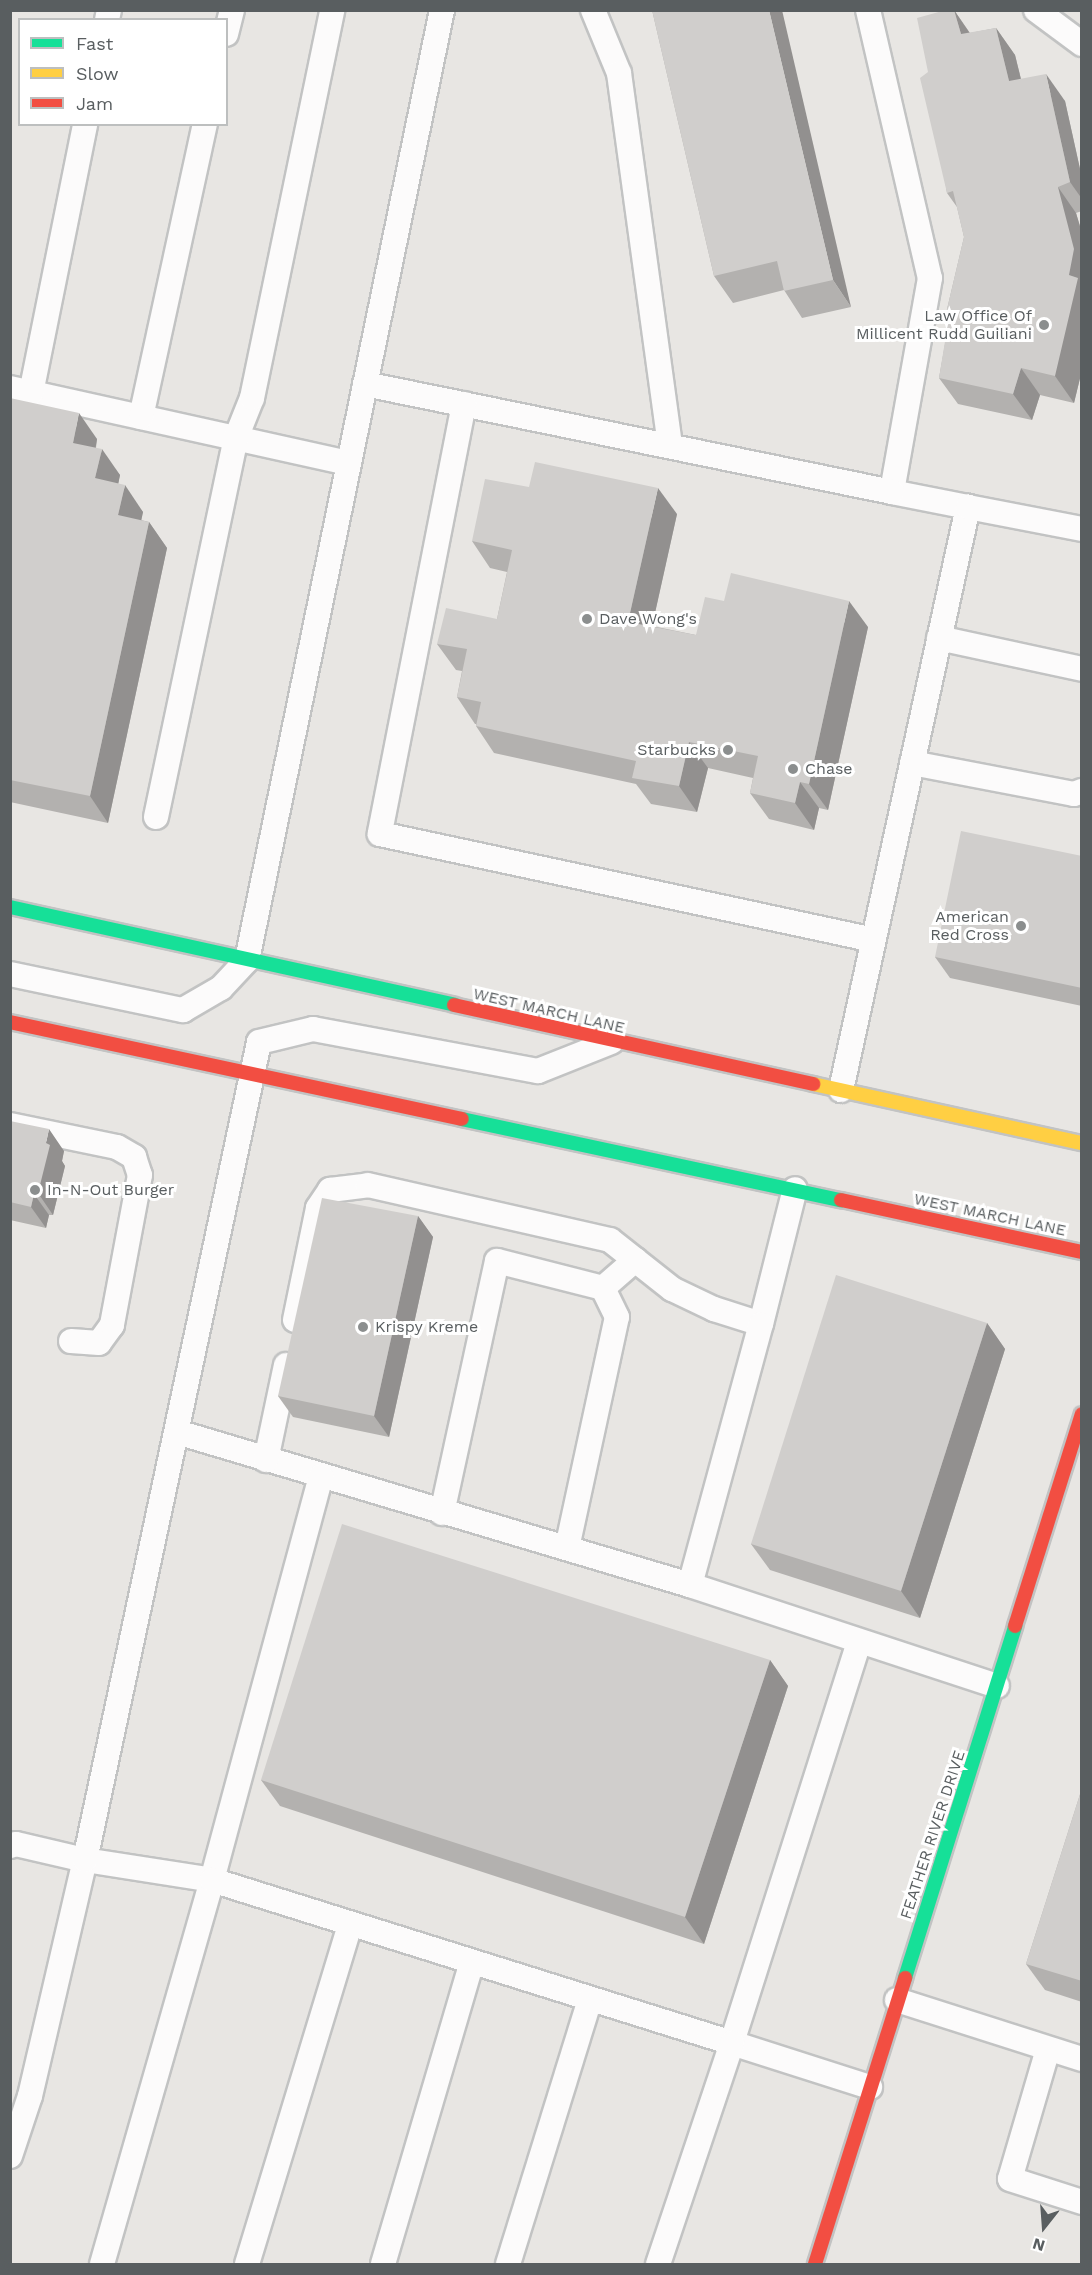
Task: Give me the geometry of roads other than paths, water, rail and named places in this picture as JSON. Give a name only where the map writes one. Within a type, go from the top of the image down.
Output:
[{"type":"main road","name":"WEST MARCH LANE","points":[[10,907],[611,1042],[1082,1143]]},
{"type":"main road","name":"WEST MARCH LANE","points":[[10,1022],[253,1072],[1082,1252]]},
{"type":"main road","name":"FEATHER RIVER DRIVE","points":[[815,2265],[1082,1414]]},
{"type":"lane","points":[[228,26],[232,10]]},
{"type":"lane","points":[[156,818],[236,438],[252,398],[332,10]]},
{"type":"lane","points":[[10,974],[183,1010],[221,988],[247,960],[442,10]]},
{"type":"lane","points":[[593,10],[619,73],[670,446]]},
{"type":"lane","points":[[868,10],[930,278],[892,492]]},
{"type":"lane","points":[[1036,10],[1082,45]]},
{"type":"lane","points":[[86,126],[21,391],[349,463]]},
{"type":"lane","points":[[141,417],[205,126]]},
{"type":"lane","points":[[365,384],[1082,529]]},
{"type":"lane","points":[[464,404],[380,834],[874,940]]},
{"type":"lane","points":[[841,1090],[968,507]]},
{"type":"lane","points":[[939,638],[1082,669]]},
{"type":"lane","points":[[912,763],[1074,794],[1082,791]]},
{"type":"lane","points":[[10,2156],[30,2096],[85,1860],[259,1042],[313,1029],[538,1071],[611,1042]]},
{"type":"lane","points":[[10,1125],[117,1147],[134,1156],[137,1166],[140,1191],[112,1325],[99,1343],[71,1341]]},
{"type":"lane","points":[[266,1460],[318,1208],[330,1190],[368,1185],[610,1240],[672,1289],[714,1309],[761,1324]]},
{"type":"lane","points":[[690,1585],[795,1190]]},
{"type":"lane","points":[[603,1288],[635,1260]]},
{"type":"lane","points":[[442,1513],[497,1261],[603,1288],[617,1317],[567,1548]]},
{"type":"lane","points":[[177,1432],[442,1513],[690,1585],[998,1686]]},
{"type":"lane","points":[[102,2265],[212,1880],[321,1476]]},
{"type":"lane","points":[[658,2265],[732,2043],[859,1642]]},
{"type":"lane","points":[[10,1846],[16,1844],[85,1860],[212,1880],[870,2087]]},
{"type":"lane","points":[[247,2265],[350,1924]]},
{"type":"lane","points":[[383,2265],[472,1962]]},
{"type":"lane","points":[[508,2265],[590,1998]]},
{"type":"lane","points":[[897,2000],[1082,2060]]},
{"type":"lane","points":[[1048,2049],[1010,2179],[1082,2202]]},
{"type":"place","name":"Law Office Of Millicent Rudd Guiliani","points":[[1044,325]]},
{"type":"place","name":"Dave Wong's","points":[[587,619]]},
{"type":"place","name":"Starbucks","points":[[728,750]]},
{"type":"place","name":"Chase","points":[[793,769]]},
{"type":"place","name":"American Red Cross","points":[[1021,926]]},
{"type":"place","name":"In-N-Out Burger","points":[[35,1190]]},
{"type":"place","name":"Krispy Kreme","points":[[363,1327]]}]
